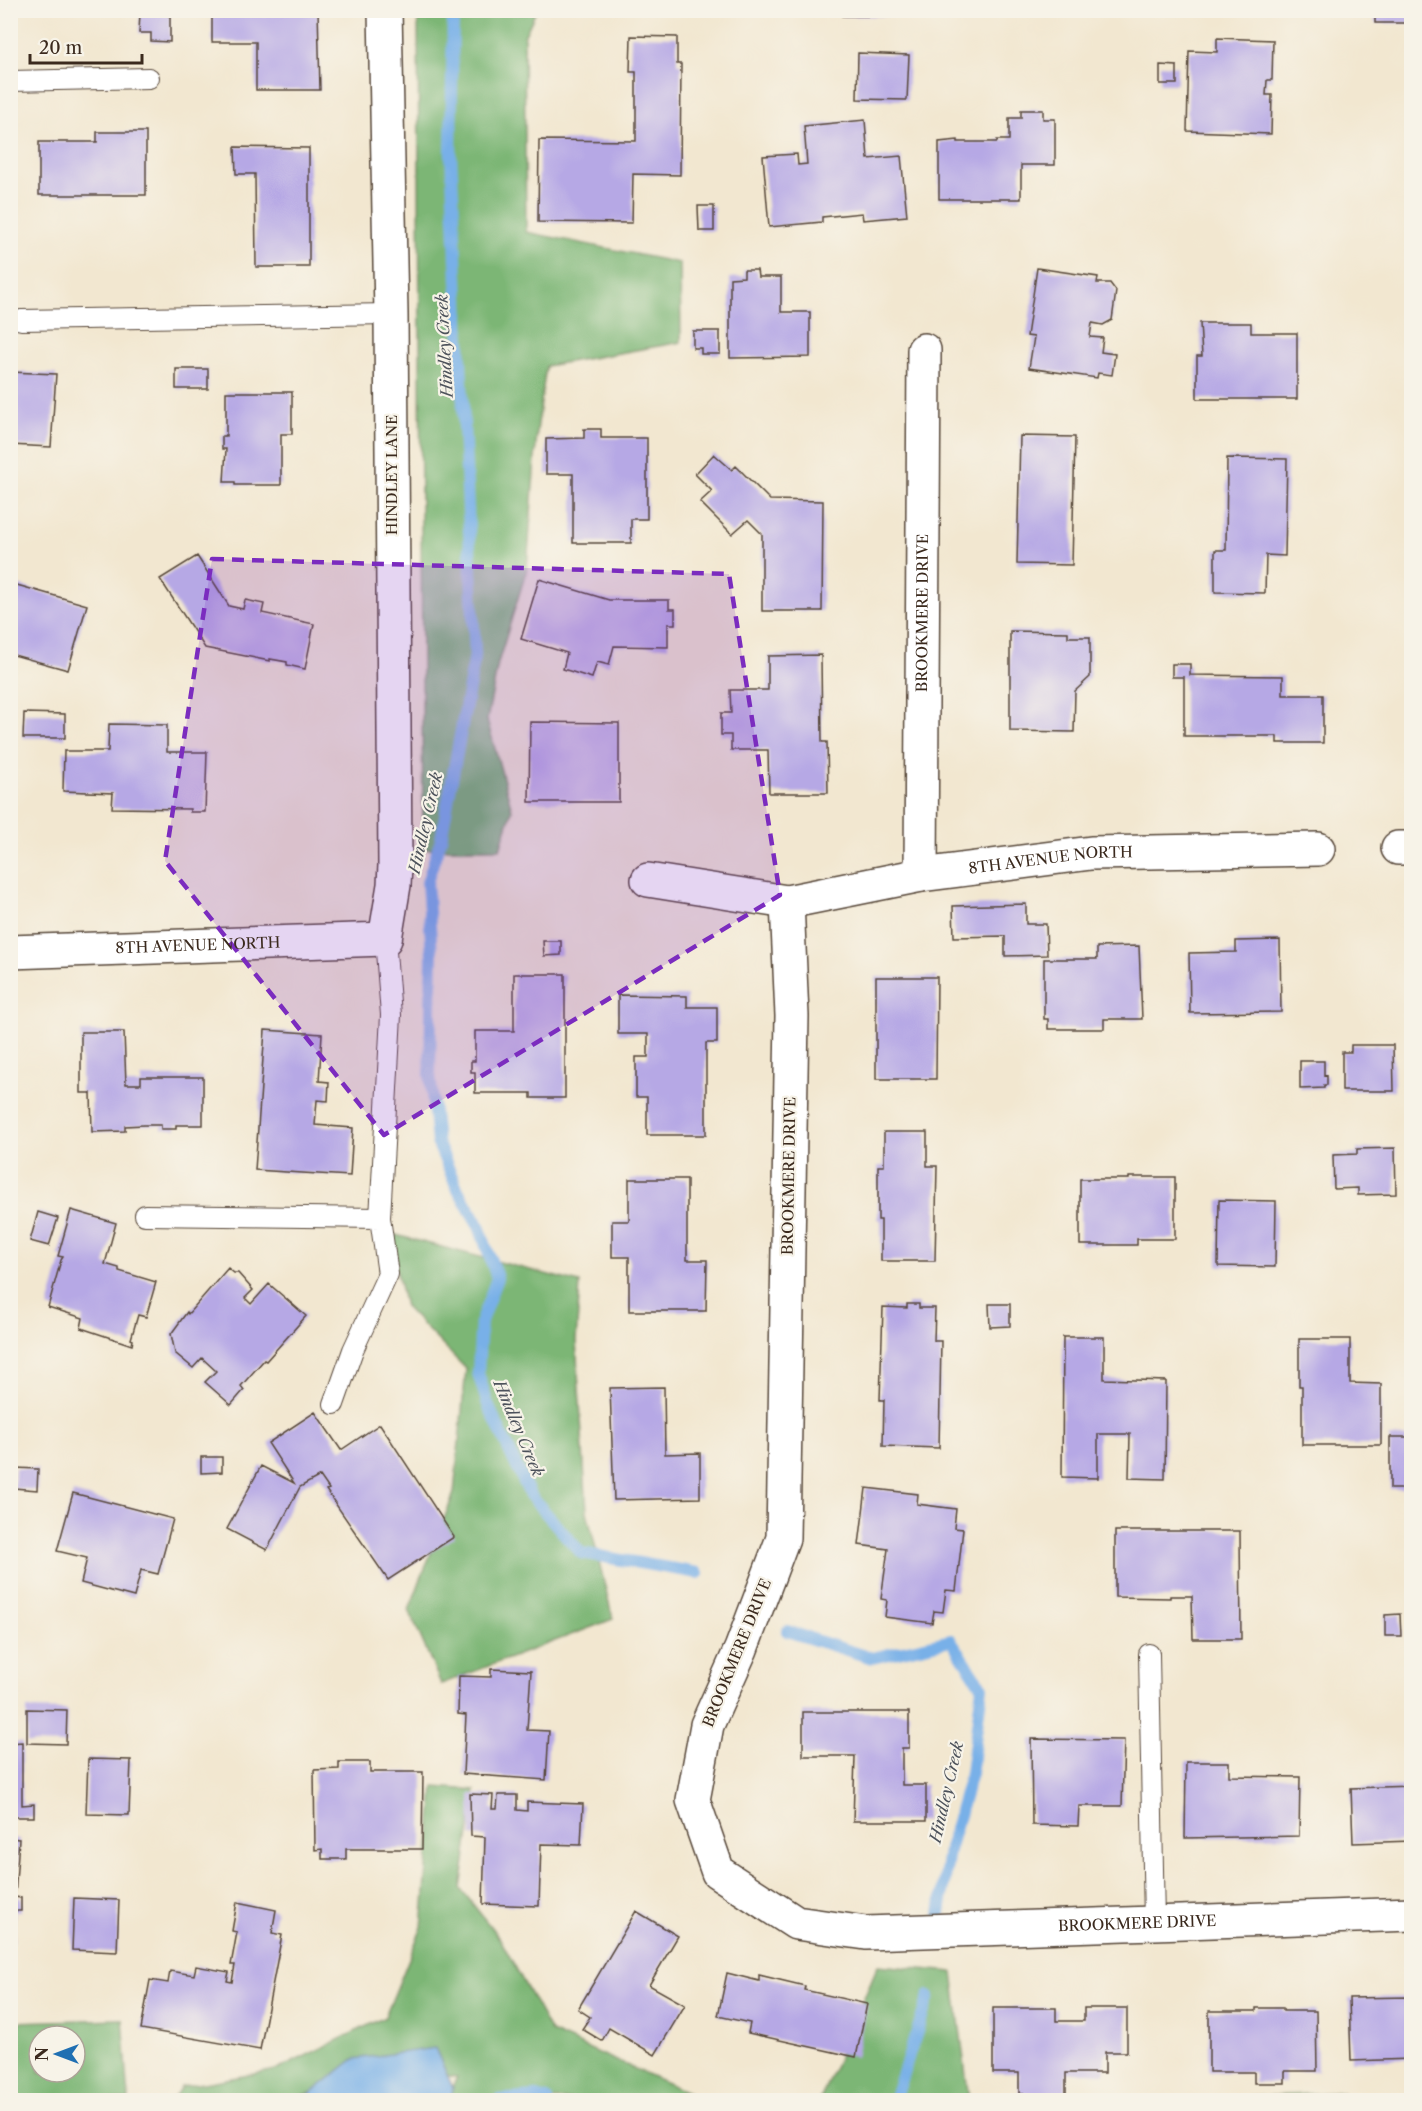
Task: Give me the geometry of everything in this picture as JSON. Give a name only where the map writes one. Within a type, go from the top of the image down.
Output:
[{"type":"street","name":"HINDLEY LANE","points":[[385,939],[395,865],[386,10]]},
{"type":"street","name":"BROOKMERE DRIVE","points":[[921,875],[924,350]]},
{"type":"street","name":"8TH AVENUE NORTH","points":[[787,902],[921,875],[1091,853],[1318,849]]},
{"type":"street","points":[[648,880],[787,902]]},
{"type":"street","name":"BROOKMERE DRIVE","points":[[787,902],[792,1016],[783,1538],[741,1649],[707,1725],[693,1800],[718,1872],[796,1923],[866,1933],[1412,1914]]},
{"type":"street","name":"8TH AVENUE NORTH","points":[[10,952],[385,939]]},
{"type":"lane","points":[[10,81],[149,78]]},
{"type":"lane","points":[[21,320],[391,314]]},
{"type":"lane","points":[[334,1404],[352,1350],[388,1274],[380,1218],[391,1015],[385,939]]},
{"type":"lane","points":[[145,1215],[380,1218]]},
{"type":"lane","points":[[1149,1654],[1154,1923]]},
{"type":"highlighted area","points":[[212,559],[729,574],[780,895],[384,1135],[165,861]]},
{"type":"green space","points":[[418,11],[536,11],[524,37],[526,232],[680,263],[681,342],[546,366],[537,431],[527,569],[498,663],[487,720],[512,810],[500,849],[423,849]]},
{"type":"green space","points":[[388,1233],[580,1283],[576,1341],[587,1512],[613,1619],[441,1684],[409,1610],[454,1493],[466,1369],[405,1307]]},
{"type":"green space","points":[[434,1787],[475,1790],[461,1889],[500,1939],[551,2032],[694,2095],[766,2100],[446,2100],[457,2077],[392,2067],[288,2100],[172,2100],[181,2087],[277,2070],[385,2017],[422,1927]]},
{"type":"green space","points":[[878,1965],[953,1972],[969,2100],[820,2100]]},
{"type":"green space","points":[[123,2019],[129,2100],[11,2100],[11,2022]]},
{"type":"green space","points":[[1343,2092],[1340,2100],[1198,2100]]},
{"type":"water","points":[[435,2048],[453,2088],[451,2100],[302,2100],[354,2059]]},
{"type":"building","points":[[212,10],[318,10],[320,90],[256,90],[256,42],[212,42]]},
{"type":"building","points":[[827,10],[888,10],[888,16],[842,16],[842,13],[827,13]]},
{"type":"building","points":[[1375,10],[1412,10],[1412,23],[1375,23]]},
{"type":"building","points":[[140,12],[165,12],[165,15],[170,16],[170,42],[151,41],[151,33],[139,33]]},
{"type":"building","points":[[631,36],[677,37],[677,64],[681,64],[680,175],[633,174],[632,223],[538,222],[539,140],[636,141],[636,72],[630,72]]},
{"type":"building","points":[[1217,38],[1273,40],[1272,80],[1267,80],[1266,95],[1272,95],[1271,134],[1187,131],[1189,51],[1217,52]]},
{"type":"building","points":[[858,53],[909,55],[907,100],[857,99]]},
{"type":"building","points":[[1160,65],[1177,66],[1177,84],[1160,84]]},
{"type":"building","points":[[1021,110],[1043,110],[1043,119],[1055,119],[1055,165],[1021,165],[1021,199],[939,199],[939,142],[1009,140],[1009,118],[1021,118]]},
{"type":"building","points":[[865,120],[868,159],[901,156],[907,216],[863,220],[862,213],[822,217],[822,222],[769,227],[763,156],[797,154],[798,165],[807,164],[804,126]]},
{"type":"building","points":[[97,132],[146,132],[146,195],[39,195],[39,142],[97,142]]},
{"type":"building","points":[[235,147],[309,148],[309,267],[256,267],[255,174],[236,174]]},
{"type":"building","points":[[698,206],[714,206],[714,231],[699,231]]},
{"type":"building","points":[[1037,268],[1098,277],[1097,283],[1110,283],[1116,291],[1112,320],[1103,325],[1092,323],[1090,337],[1103,338],[1101,352],[1115,354],[1112,375],[1098,373],[1097,378],[1029,368],[1034,337],[1027,336]]},
{"type":"building","points":[[744,270],[757,270],[758,277],[781,277],[781,312],[810,312],[810,357],[730,358],[730,278],[744,277]]},
{"type":"building","points":[[1200,323],[1251,323],[1251,333],[1297,333],[1297,399],[1197,399],[1197,356],[1202,356]]},
{"type":"building","points":[[693,331],[720,331],[720,354],[701,354],[701,348],[693,348]]},
{"type":"building","points":[[176,369],[208,369],[208,389],[176,389]]},
{"type":"building","points":[[10,372],[56,374],[51,447],[10,445]]},
{"type":"building","points":[[226,392],[292,392],[292,434],[281,434],[281,485],[235,485],[235,482],[224,482],[226,449],[222,449],[222,436],[226,436]]},
{"type":"building","points":[[584,429],[601,429],[601,438],[647,438],[647,519],[631,519],[631,543],[573,543],[573,474],[546,474],[546,439],[584,438]]},
{"type":"building","points":[[1020,436],[1075,437],[1072,565],[1017,564]]},
{"type":"building","points":[[714,454],[732,470],[736,466],[770,500],[823,501],[822,611],[762,611],[762,534],[748,520],[732,534],[700,502],[712,491],[695,474]]},
{"type":"building","points":[[1227,458],[1287,459],[1285,556],[1266,555],[1265,593],[1215,592],[1215,550],[1226,550]]},
{"type":"building","points":[[197,556],[229,606],[243,609],[245,600],[264,604],[262,613],[314,624],[305,669],[287,665],[287,662],[270,659],[270,661],[205,648],[160,579]]},
{"type":"building","points":[[539,579],[609,600],[669,600],[669,609],[675,609],[675,624],[668,624],[668,647],[614,646],[609,665],[597,662],[592,678],[563,669],[567,653],[521,639]]},
{"type":"building","points":[[10,583],[87,605],[68,670],[10,654]]},
{"type":"building","points":[[1010,631],[1068,632],[1068,637],[1090,637],[1090,677],[1075,691],[1074,732],[1010,731]]},
{"type":"building","points":[[821,655],[822,742],[827,742],[828,793],[769,793],[768,750],[731,750],[731,735],[721,735],[721,713],[731,713],[730,690],[768,690],[768,656]]},
{"type":"building","points":[[1172,664],[1190,664],[1190,675],[1283,676],[1283,695],[1323,695],[1323,743],[1277,743],[1277,736],[1184,736],[1184,677],[1172,677]]},
{"type":"building","points":[[24,713],[65,714],[65,738],[23,738]]},
{"type":"building","points":[[530,722],[619,723],[619,802],[529,802]]},
{"type":"building","points":[[109,724],[167,725],[167,752],[207,752],[205,812],[190,812],[190,809],[112,808],[113,793],[63,791],[64,751],[108,751]]},
{"type":"building","points":[[10,765],[13,765],[15,784],[10,784]]},
{"type":"building","points":[[1026,904],[1026,924],[1046,924],[1047,955],[1005,956],[1005,936],[954,937],[953,906]]},
{"type":"building","points":[[1280,940],[1281,1012],[1190,1013],[1189,953],[1236,952],[1236,941]]},
{"type":"building","points":[[543,941],[561,941],[561,955],[544,956]]},
{"type":"building","points":[[1139,946],[1142,1019],[1104,1019],[1104,1029],[1048,1029],[1048,1019],[1044,1019],[1044,959],[1097,959],[1097,947]]},
{"type":"building","points":[[514,974],[565,974],[565,1098],[531,1098],[531,1093],[475,1093],[475,1072],[471,1072],[471,1061],[475,1061],[475,1031],[514,1031]]},
{"type":"building","points":[[876,977],[937,977],[936,1079],[876,1079]]},
{"type":"building","points":[[618,995],[687,996],[687,1007],[717,1007],[717,1043],[706,1043],[706,1135],[647,1135],[647,1097],[636,1097],[636,1057],[648,1057],[648,1034],[618,1034]]},
{"type":"building","points":[[265,1030],[322,1034],[319,1081],[329,1082],[328,1101],[317,1100],[315,1125],[353,1128],[350,1176],[255,1170]]},
{"type":"building","points":[[81,1032],[124,1032],[126,1084],[141,1084],[141,1077],[203,1077],[203,1125],[176,1125],[176,1129],[161,1129],[161,1125],[125,1126],[125,1131],[92,1132],[91,1093],[81,1093]]},
{"type":"building","points":[[1351,1045],[1393,1045],[1394,1091],[1342,1091],[1342,1052],[1351,1052]]},
{"type":"building","points":[[1300,1061],[1324,1061],[1324,1076],[1327,1075],[1327,1085],[1324,1085],[1324,1088],[1300,1089]]},
{"type":"building","points":[[884,1132],[927,1132],[927,1166],[937,1166],[935,1261],[881,1261],[878,1166],[884,1166]]},
{"type":"building","points":[[1395,1148],[1396,1194],[1358,1195],[1358,1188],[1334,1189],[1333,1155],[1357,1154],[1357,1149]]},
{"type":"building","points":[[1129,1177],[1175,1177],[1175,1239],[1137,1239],[1137,1245],[1080,1245],[1080,1179],[1129,1179]]},
{"type":"building","points":[[629,1179],[687,1179],[687,1260],[707,1260],[706,1311],[629,1311],[629,1257],[612,1257],[612,1221],[629,1221]]},
{"type":"building","points":[[1219,1200],[1276,1201],[1275,1267],[1218,1266]]},
{"type":"building","points":[[71,1210],[116,1223],[105,1264],[119,1268],[119,1271],[156,1282],[146,1317],[138,1315],[131,1339],[133,1340],[132,1345],[81,1328],[83,1318],[48,1307],[63,1257],[58,1256]]},
{"type":"building","points":[[38,1212],[58,1218],[49,1246],[30,1241]]},
{"type":"building","points":[[228,1268],[238,1273],[253,1290],[245,1298],[251,1304],[269,1284],[306,1316],[241,1386],[244,1390],[231,1405],[205,1382],[216,1371],[202,1358],[193,1368],[175,1353],[171,1334],[187,1312],[188,1314]]},
{"type":"building","points":[[907,1304],[919,1304],[919,1308],[935,1308],[934,1341],[941,1341],[939,1448],[883,1446],[884,1400],[880,1400],[883,1307],[907,1308]]},
{"type":"building","points":[[989,1304],[1010,1304],[1010,1326],[990,1327]]},
{"type":"building","points":[[1063,1337],[1104,1337],[1104,1379],[1166,1381],[1165,1479],[1129,1478],[1130,1434],[1098,1434],[1098,1478],[1062,1477]]},
{"type":"building","points":[[1299,1339],[1350,1339],[1350,1383],[1381,1384],[1381,1445],[1302,1445]]},
{"type":"building","points":[[664,1387],[665,1454],[700,1453],[700,1498],[614,1500],[610,1388]]},
{"type":"building","points":[[315,1412],[341,1450],[380,1424],[454,1537],[388,1580],[326,1490],[329,1489],[320,1476],[300,1487],[267,1550],[227,1529],[261,1466],[294,1483],[268,1443]]},
{"type":"building","points":[[1390,1437],[1412,1437],[1412,1489],[1390,1489]]},
{"type":"building","points":[[201,1457],[222,1457],[222,1472],[201,1473]]},
{"type":"building","points":[[15,1468],[38,1469],[37,1490],[14,1488]]},
{"type":"building","points":[[866,1488],[918,1494],[917,1504],[956,1509],[954,1528],[963,1529],[956,1591],[946,1590],[943,1612],[934,1611],[932,1623],[885,1617],[887,1600],[881,1599],[888,1549],[859,1545]]},
{"type":"building","points":[[73,1493],[173,1519],[158,1574],[141,1570],[134,1597],[81,1583],[87,1558],[57,1551]]},
{"type":"building","points":[[1115,1531],[1240,1531],[1241,1639],[1193,1639],[1192,1596],[1115,1597]]},
{"type":"building","points":[[1400,1614],[1401,1636],[1385,1636],[1385,1615]]},
{"type":"building","points":[[1409,1624],[1412,1624],[1412,1666],[1409,1666]]},
{"type":"building","points":[[491,1669],[531,1671],[527,1730],[549,1731],[546,1780],[463,1774],[466,1715],[458,1714],[459,1676],[491,1677]]},
{"type":"building","points":[[27,1709],[67,1710],[66,1744],[27,1743]]},
{"type":"building","points":[[803,1712],[909,1712],[909,1748],[902,1748],[902,1785],[926,1785],[926,1821],[853,1821],[855,1756],[803,1756]]},
{"type":"building","points":[[1031,1739],[1124,1740],[1122,1806],[1079,1806],[1078,1826],[1032,1825]]},
{"type":"building","points":[[22,1742],[22,1805],[34,1804],[34,1817],[10,1817],[10,1743]]},
{"type":"building","points":[[88,1759],[131,1760],[129,1815],[86,1814]]},
{"type":"building","points":[[339,1762],[370,1762],[370,1772],[423,1772],[422,1849],[346,1849],[346,1859],[322,1859],[322,1849],[315,1850],[314,1770],[339,1769]]},
{"type":"building","points":[[1186,1762],[1229,1762],[1229,1776],[1300,1777],[1299,1836],[1185,1838]]},
{"type":"building","points":[[1412,1786],[1412,1841],[1353,1843],[1351,1788]]},
{"type":"building","points":[[470,1794],[493,1795],[492,1809],[497,1809],[498,1795],[517,1795],[517,1810],[527,1811],[527,1802],[583,1804],[581,1845],[541,1844],[539,1906],[483,1904],[485,1837],[471,1836]]},
{"type":"building","points":[[10,1838],[19,1839],[15,1897],[21,1898],[21,1911],[15,1911],[14,1942],[10,1942]]},
{"type":"building","points":[[74,1898],[119,1900],[117,1952],[72,1950]]},
{"type":"building","points":[[237,1902],[276,1910],[272,1933],[282,1935],[260,2050],[141,2029],[150,1980],[168,1983],[170,1971],[194,1975],[196,1966],[229,1972],[227,1981],[232,1982],[235,1965],[231,1965],[237,1932],[232,1931]]},
{"type":"building","points":[[636,1911],[678,1936],[649,1985],[685,2005],[655,2055],[609,2028],[602,2041],[582,2029],[590,2017],[578,2009]]},
{"type":"building","points":[[727,1973],[759,1981],[759,1975],[805,1986],[804,1990],[867,2004],[856,2057],[748,2033],[750,2023],[718,2016]]},
{"type":"building","points":[[1412,1997],[1412,2059],[1351,2061],[1349,1998]]},
{"type":"building","points":[[993,2008],[1056,2008],[1056,2021],[1084,2021],[1084,2008],[1127,2008],[1127,2052],[1105,2052],[1105,2073],[1066,2073],[1066,2094],[1019,2094],[1019,2073],[993,2073]]},
{"type":"building","points":[[1256,2008],[1316,2011],[1317,2071],[1285,2071],[1285,2083],[1254,2083],[1254,2072],[1209,2072],[1209,2011],[1256,2011]]},
{"type":"waterway","name":"Hindley Creek","points":[[453,10],[451,154],[475,655],[441,839],[427,882],[432,955],[430,1074],[437,1142],[458,1190],[479,1226],[497,1278],[481,1321],[478,1373],[488,1405],[530,1495],[581,1553],[698,1573]]},
{"type":"waterway","name":"Hindley Creek","points":[[787,1631],[872,1658],[951,1640],[982,1687],[971,1773],[949,1850],[940,1914]]},
{"type":"waterway","name":"Hindley Creek","points":[[894,2100],[929,1996]]},
{"type":"waterway","points":[[499,2100],[536,2097],[547,2100]]}]
